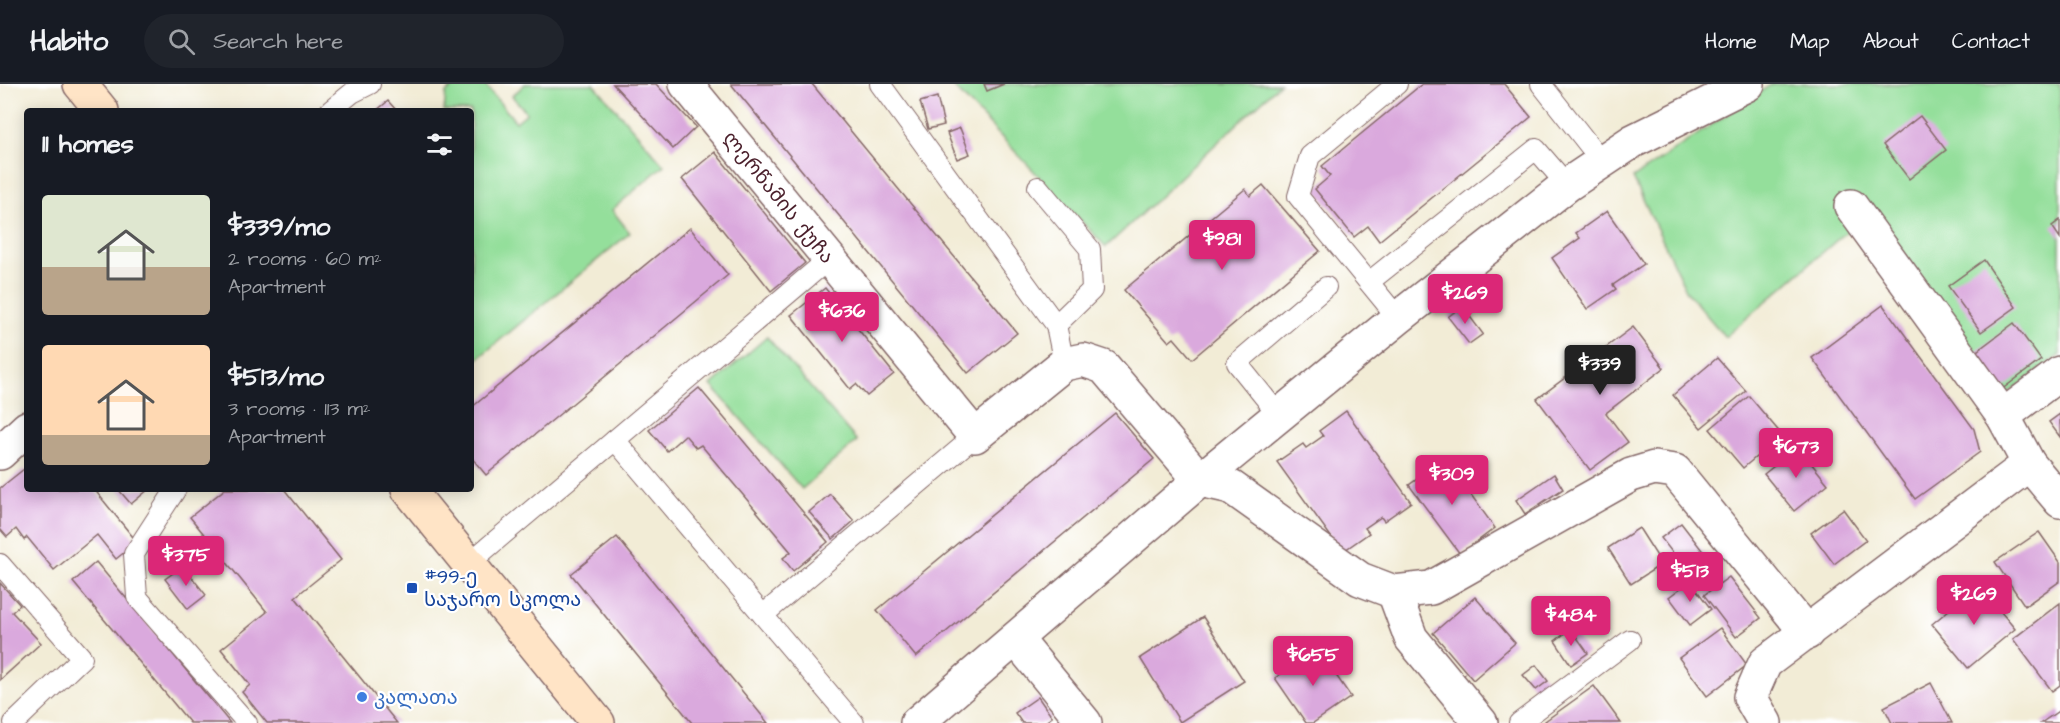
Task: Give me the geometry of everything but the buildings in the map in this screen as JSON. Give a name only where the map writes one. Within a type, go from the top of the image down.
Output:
[{"type":"main road","points":[[80,84],[100,108]]},
{"type":"main road","points":[[410,492],[598,723]]},
{"type":"street","name":"ლერწამის ქუჩა","points":[[687,84],[975,436]]},
{"type":"street","points":[[917,723],[1278,414],[1567,185],[1633,141],[1748,84]]},
{"type":"street","points":[[1851,206],[2003,416],[2029,464],[2060,501]]},
{"type":"street","points":[[975,436],[1064,364],[1083,360],[1104,367],[1200,480],[1231,487],[1360,579],[1394,592],[1431,588],[1631,475],[1654,468],[1675,471],[1807,633]]},
{"type":"street","points":[[2003,416],[2060,373]]},
{"type":"street","points":[[0,453],[24,432]]},
{"type":"street","points":[[1765,723],[1750,697],[1766,663],[2029,464]]},
{"type":"street","points":[[1394,592],[1411,638],[1481,723]]},
{"type":"street","points":[[1017,639],[1085,723]]},
{"type":"lane","points":[[880,84],[1056,325],[1064,364]]},
{"type":"lane","points":[[1397,84],[1310,156],[1298,196],[1398,318]]},
{"type":"lane","points":[[1541,84],[1603,163]]},
{"type":"lane","points":[[334,108],[359,87]]},
{"type":"lane","points":[[1369,282],[1536,149],[1567,185]]},
{"type":"lane","points":[[1038,187],[1090,249],[1092,290],[1056,325]]},
{"type":"lane","points":[[468,564],[830,258]]},
{"type":"lane","points":[[1278,414],[1237,363],[1326,287]]},
{"type":"lane","points":[[763,615],[975,436]]},
{"type":"lane","points":[[615,440],[854,723]]},
{"type":"lane","points":[[174,492],[134,554],[137,597],[247,723]]},
{"type":"lane","points":[[0,564],[82,658],[14,723]]},
{"type":"lane","points":[[1519,723],[1630,640]]},
{"type":"green space","points":[[457,84],[484,84],[516,122],[527,113],[512,96],[525,84],[594,84],[664,165],[612,210],[630,233],[474,362],[474,108],[444,108],[446,93]]},
{"type":"green space","points":[[951,84],[1280,84],[1106,247]]},
{"type":"green space","points":[[1772,84],[2060,84],[2060,355],[2000,399],[1867,214],[1725,337],[1687,292],[1633,178]]},
{"type":"green space","points":[[767,337],[857,441],[802,489],[711,385]]},
{"type":"place","name":"#99-ე საჯარო სკოლა","points":[[412,588]]},
{"type":"place","name":"კალათა","points":[[362,697]]}]
